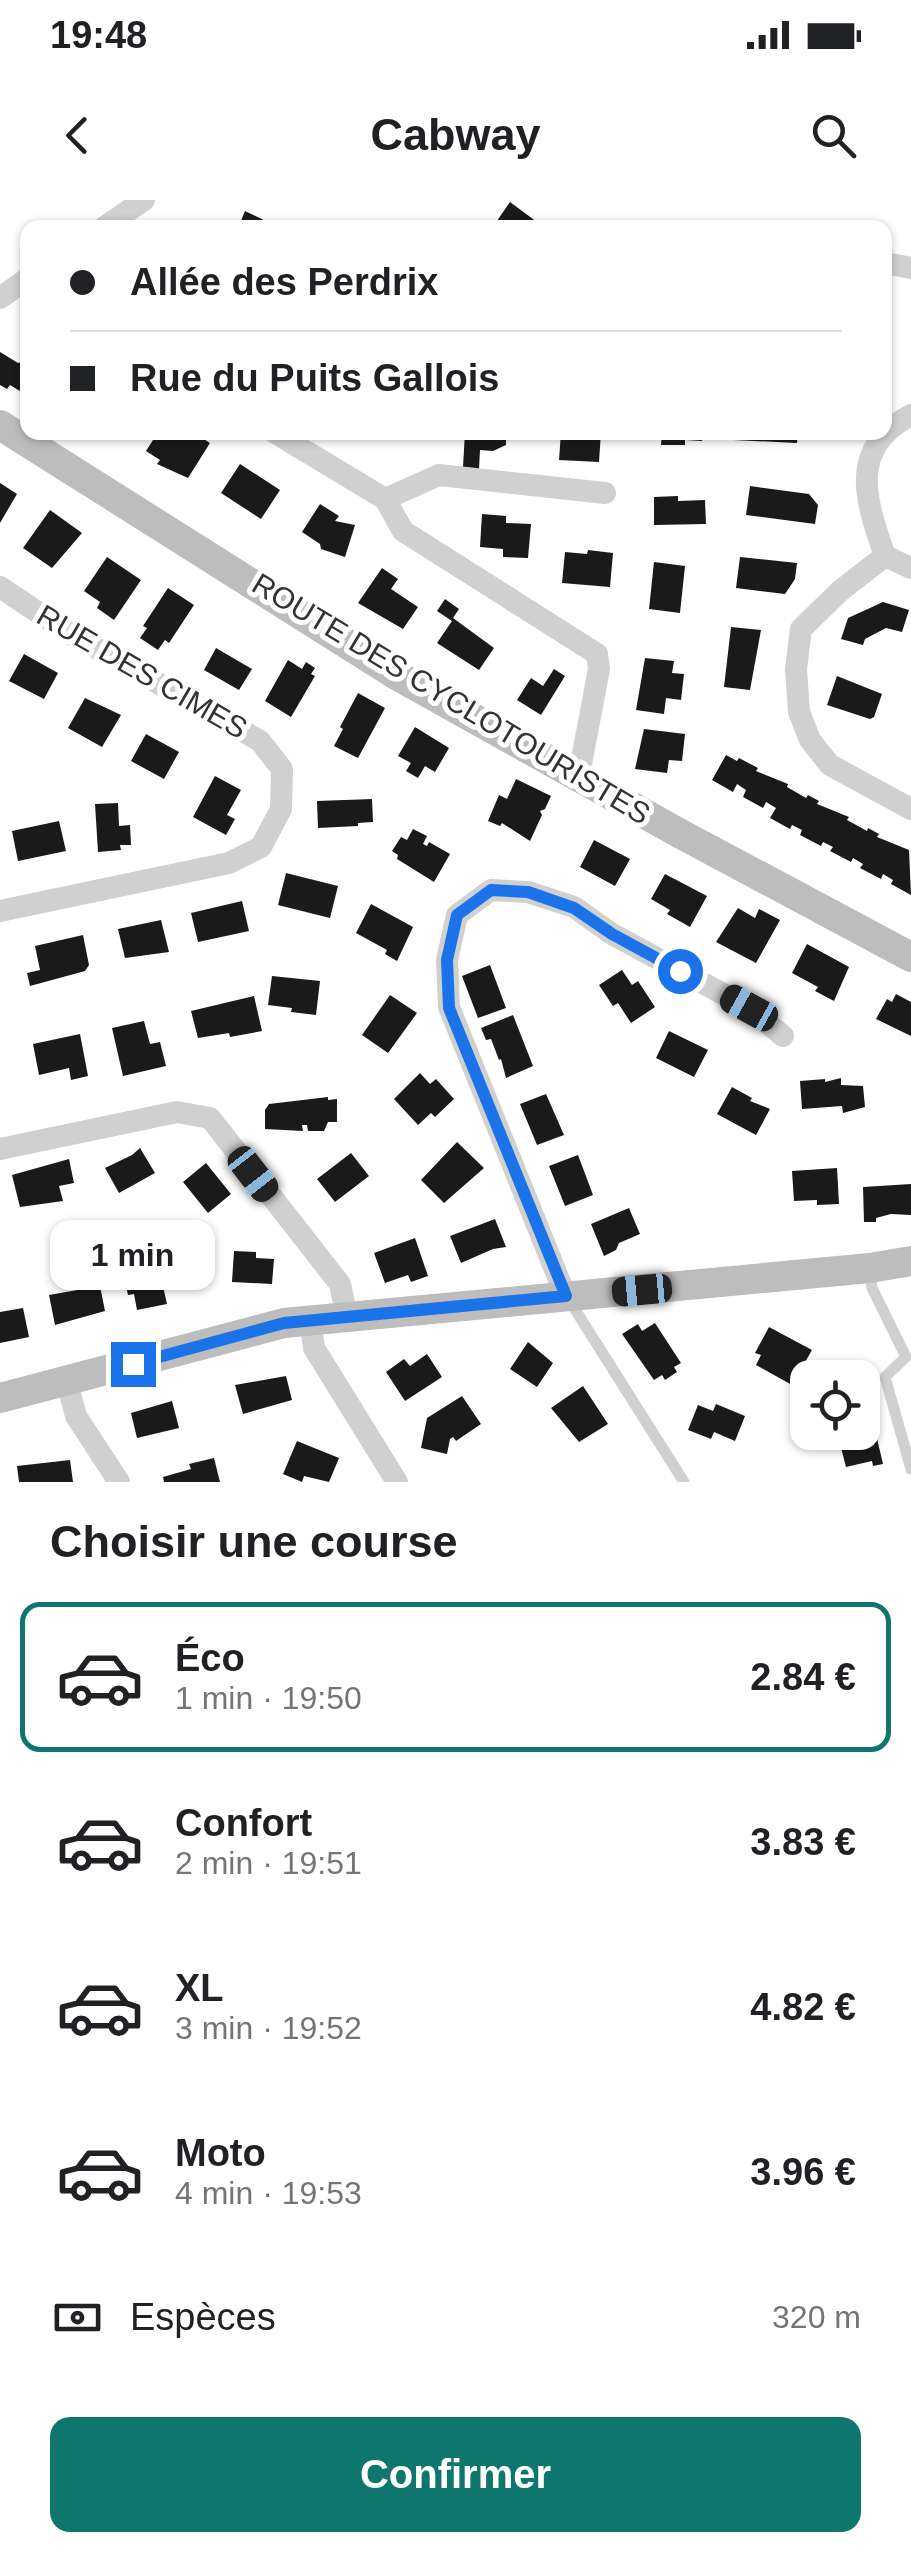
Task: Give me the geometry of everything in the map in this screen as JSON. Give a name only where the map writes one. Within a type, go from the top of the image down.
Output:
[{"type":"street","points":[[114,220],[135,203]]},
{"type":"street","name":"ROUTE DES CYCLOTOURISTES","points":[[24,440],[398,676],[911,957]]},
{"type":"street","points":[[287,440],[386,499],[403,531],[597,654],[599,669],[581,764],[573,775]]},
{"type":"street","points":[[880,440],[865,475],[871,514],[885,556],[911,568]]},
{"type":"street","points":[[386,499],[438,475],[605,493]]},
{"type":"street","points":[[885,556],[840,591],[800,630],[796,669],[799,712],[810,740],[830,765],[911,809]]},
{"type":"street","name":"RUE DES CIMES","points":[[0,587],[64,630],[260,741],[282,769],[281,809],[261,847],[229,863],[0,911]]},
{"type":"street","points":[[566,1296],[449,1008],[447,960],[457,915],[491,890],[528,892],[574,908],[612,934],[749,1008],[783,1036]]},
{"type":"street","points":[[0,1148],[176,1112],[210,1118],[340,1284],[347,1317]]},
{"type":"street","points":[[0,1398],[284,1323],[911,1261]]},
{"type":"street","points":[[310,1320],[314,1348],[397,1482]]},
{"type":"street","points":[[67,1382],[76,1416],[119,1482]]},
{"type":"lane","points":[[870,1268],[872,1288],[908,1357],[885,1377],[911,1470]]},
{"type":"lane","points":[[566,1296],[684,1482]]},
{"type":"building","points":[[510,202],[534,220],[498,220]]},
{"type":"building","points":[[245,211],[264,220],[241,220]]},
{"type":"building","points":[[0,352],[20,362],[20,391],[0,385]]},
{"type":"building","points":[[153,440],[210,443],[188,478],[157,464],[160,460],[146,451]]},
{"type":"building","points":[[465,440],[506,440],[506,445],[493,451],[480,450],[479,469],[463,467]]},
{"type":"building","points":[[560,440],[600,440],[599,462],[559,460]]},
{"type":"building","points":[[661,440],[685,440],[685,445],[661,445]]},
{"type":"building","points":[[733,440],[797,440],[797,443]]},
{"type":"building","points":[[240,464],[280,490],[261,519],[221,493]]},
{"type":"building","points":[[0,483],[17,494],[0,523]]},
{"type":"building","points":[[750,486],[809,494],[818,505],[815,524],[746,515]]},
{"type":"building","points":[[678,496],[678,501],[705,500],[706,524],[654,525],[654,497]]},
{"type":"building","points":[[320,504],[339,516],[335,521],[355,525],[345,557],[321,549],[320,544],[302,532]]},
{"type":"building","points":[[50,510],[82,533],[52,568],[23,548]]},
{"type":"building","points":[[482,514],[506,516],[506,523],[531,524],[528,558],[503,557],[503,549],[480,547]]},
{"type":"building","points":[[588,550],[613,553],[610,587],[562,583],[565,552],[587,554]]},
{"type":"building","points":[[107,557],[141,580],[114,620],[97,608],[100,602],[84,591]]},
{"type":"building","points":[[740,557],[797,563],[795,579],[785,594],[736,588]]},
{"type":"building","points":[[654,562],[685,566],[680,613],[649,609]]},
{"type":"building","points":[[382,568],[398,579],[391,589],[418,607],[403,629],[358,603]]},
{"type":"building","points":[[168,588],[194,605],[169,643],[165,640],[158,650],[140,638],[147,628],[143,626]]},
{"type":"building","points":[[445,599],[459,609],[453,618],[494,648],[479,670],[437,643],[452,621],[437,611]]},
{"type":"building","points":[[883,602],[909,610],[902,632],[886,628],[865,639],[863,645],[841,639],[848,618]]},
{"type":"building","points":[[731,627],[761,630],[750,690],[724,687]]},
{"type":"building","points":[[216,648],[252,669],[239,690],[204,670]]},
{"type":"building","points":[[24,654],[58,673],[44,699],[9,681]]},
{"type":"building","points":[[645,658],[674,661],[672,673],[684,674],[681,700],[666,698],[664,714],[636,710]]},
{"type":"building","points":[[288,660],[302,669],[306,662],[315,668],[311,674],[315,676],[291,717],[265,701]]},
{"type":"building","points":[[554,669],[565,676],[541,715],[517,700],[531,678],[543,686]]},
{"type":"building","points":[[837,676],[882,694],[874,717],[827,705]]},
{"type":"building","points":[[358,693],[385,708],[358,758],[334,746]]},
{"type":"building","points":[[85,698],[121,715],[102,747],[68,728]]},
{"type":"building","points":[[415,727],[449,748],[435,772],[425,766],[418,778],[406,771],[411,763],[398,756]]},
{"type":"building","points":[[644,729],[685,734],[682,761],[669,760],[667,773],[635,769]]},
{"type":"building","points":[[146,734],[179,752],[164,779],[131,761]]},
{"type":"building","points":[[726,755],[737,761],[739,758],[758,768],[756,771],[788,784],[806,798],[808,795],[819,801],[817,804],[879,834],[877,837],[909,850],[911,895],[891,884],[893,880],[883,874],[881,879],[860,868],[863,864],[853,858],[851,862],[830,851],[833,847],[823,842],[821,846],[800,835],[802,830],[792,825],[790,829],[770,818],[776,808],[766,802],[763,808],[743,797],[746,790],[737,784],[733,792],[712,780]]},
{"type":"building","points":[[215,776],[241,790],[227,815],[235,819],[226,835],[193,817]]},
{"type":"building","points":[[516,779],[551,796],[540,811],[542,815],[530,841],[502,823],[500,826],[488,821],[499,795],[507,799]]},
{"type":"building","points":[[372,799],[373,822],[318,828],[317,801]]},
{"type":"building","points":[[118,803],[119,826],[130,825],[131,845],[98,852],[95,804]]},
{"type":"building","points":[[59,821],[66,851],[18,861],[12,831]]},
{"type":"building","points":[[413,829],[427,836],[423,844],[427,846],[429,842],[450,854],[434,882],[397,859],[392,851],[401,837],[407,840]]},
{"type":"building","points":[[594,840],[630,859],[615,886],[580,867]]},
{"type":"building","points":[[286,873],[338,886],[330,918],[278,905]]},
{"type":"building","points":[[665,874],[707,896],[690,927],[651,899]]},
{"type":"building","points":[[242,901],[249,931],[198,942],[191,913]]},
{"type":"building","points":[[371,904],[413,927],[397,961],[385,954],[387,950],[356,933]]},
{"type":"building","points":[[738,908],[755,918],[759,909],[780,920],[756,963],[716,942]]},
{"type":"building","points":[[161,920],[169,952],[125,958],[118,929]]},
{"type":"building","points":[[83,935],[89,965],[85,971],[30,986],[27,973],[40,970],[35,946]]},
{"type":"building","points":[[807,944],[849,967],[834,1001],[792,973]]},
{"type":"building","points":[[490,965],[506,1008],[478,1018],[462,976]]},
{"type":"building","points":[[622,970],[632,985],[638,981],[655,1007],[631,1023],[599,985]]},
{"type":"building","points":[[272,976],[320,981],[316,1015],[268,1005]]},
{"type":"building","points":[[896,994],[911,1002],[911,1036],[876,1019],[887,999],[892,1002]]},
{"type":"building","points":[[390,995],[417,1013],[388,1053],[362,1035]]},
{"type":"building","points":[[254,996],[262,1031],[198,1038],[191,1011]]},
{"type":"building","points":[[513,1015],[533,1066],[506,1078],[491,1039],[486,1040],[481,1028]]},
{"type":"building","points":[[144,1021],[150,1044],[160,1042],[166,1066],[123,1076],[112,1028]]},
{"type":"building","points":[[669,1031],[708,1050],[694,1077],[656,1058]]},
{"type":"building","points":[[80,1034],[88,1076],[71,1080],[69,1068],[39,1075],[33,1044]]},
{"type":"building","points":[[420,1073],[430,1084],[436,1079],[454,1099],[435,1117],[431,1113],[418,1125],[394,1099]]},
{"type":"building","points":[[841,1078],[841,1085],[863,1086],[865,1107],[843,1113],[842,1106],[802,1109],[800,1081]]},
{"type":"building","points":[[732,1087],[752,1098],[750,1101],[770,1109],[756,1135],[717,1114]]},
{"type":"building","points":[[546,1094],[564,1135],[537,1145],[520,1104]]},
{"type":"building","points":[[337,1099],[337,1122],[328,1122],[324,1131],[308,1131],[307,1125],[302,1125],[303,1131],[265,1129],[265,1110],[269,1104]]},
{"type":"building","points":[[457,1142],[484,1168],[444,1203],[421,1180]]},
{"type":"building","points":[[140,1148],[155,1173],[119,1193],[105,1168]]},
{"type":"building","points":[[351,1153],[369,1176],[335,1202],[317,1179]]},
{"type":"building","points":[[578,1155],[593,1195],[565,1206],[549,1166]]},
{"type":"building","points":[[69,1159],[74,1183],[59,1186],[63,1201],[20,1207],[12,1175]]},
{"type":"building","points":[[206,1163],[231,1194],[208,1213],[183,1182]]},
{"type":"building","points":[[837,1168],[839,1204],[794,1201],[792,1171]]},
{"type":"building","points":[[911,1184],[911,1215],[891,1214],[876,1218],[876,1222],[864,1222],[863,1187]]},
{"type":"building","points":[[629,1208],[640,1234],[619,1243],[616,1250],[604,1256],[591,1224]]},
{"type":"building","points":[[495,1219],[506,1247],[461,1263],[450,1236]]},
{"type":"building","points":[[415,1238],[428,1276],[411,1282],[408,1275],[385,1283],[374,1253]]},
{"type":"building","points":[[234,1251],[256,1252],[256,1258],[274,1259],[272,1284],[232,1282]]},
{"type":"building","points":[[152,1261],[155,1273],[160,1273],[167,1304],[137,1310],[134,1294],[128,1295],[122,1267]]},
{"type":"building","points":[[100,1286],[105,1311],[55,1325],[49,1295]]},
{"type":"building","points":[[23,1308],[29,1337],[0,1343],[0,1312]]},
{"type":"building","points":[[655,1323],[681,1363],[674,1367],[677,1372],[665,1380],[662,1375],[654,1380],[622,1334],[638,1324],[642,1331]]},
{"type":"building","points":[[769,1327],[812,1350],[806,1360],[790,1360],[790,1384],[756,1365],[761,1355],[755,1353]]},
{"type":"building","points":[[528,1342],[553,1363],[537,1387],[510,1369]]},
{"type":"building","points":[[427,1354],[442,1377],[405,1401],[386,1372],[404,1359],[410,1366]]},
{"type":"building","points":[[286,1376],[292,1400],[243,1414],[235,1385]]},
{"type":"building","points":[[583,1386],[608,1424],[579,1442],[551,1408]]},
{"type":"building","points":[[462,1396],[481,1424],[456,1441],[450,1439],[447,1454],[421,1448],[427,1418]]},
{"type":"building","points":[[172,1401],[179,1428],[137,1438],[131,1413]]},
{"type":"building","points":[[716,1404],[745,1416],[735,1441],[714,1432],[711,1439],[688,1430],[698,1405],[713,1411]]},
{"type":"building","points":[[297,1441],[339,1458],[329,1482],[304,1476],[302,1482],[283,1474]]},
{"type":"building","points":[[842,1450],[880,1450],[883,1464],[873,1466],[872,1461],[846,1467]]},
{"type":"building","points":[[214,1458],[220,1482],[164,1482],[163,1477],[191,1469],[189,1464]]},
{"type":"building","points":[[70,1460],[73,1482],[19,1482],[17,1466]]},
{"type":"route","points":[[133,1364],[284,1323],[566,1296],[449,1008],[447,960],[457,915],[491,890],[528,892],[574,908],[680,971]]}]
